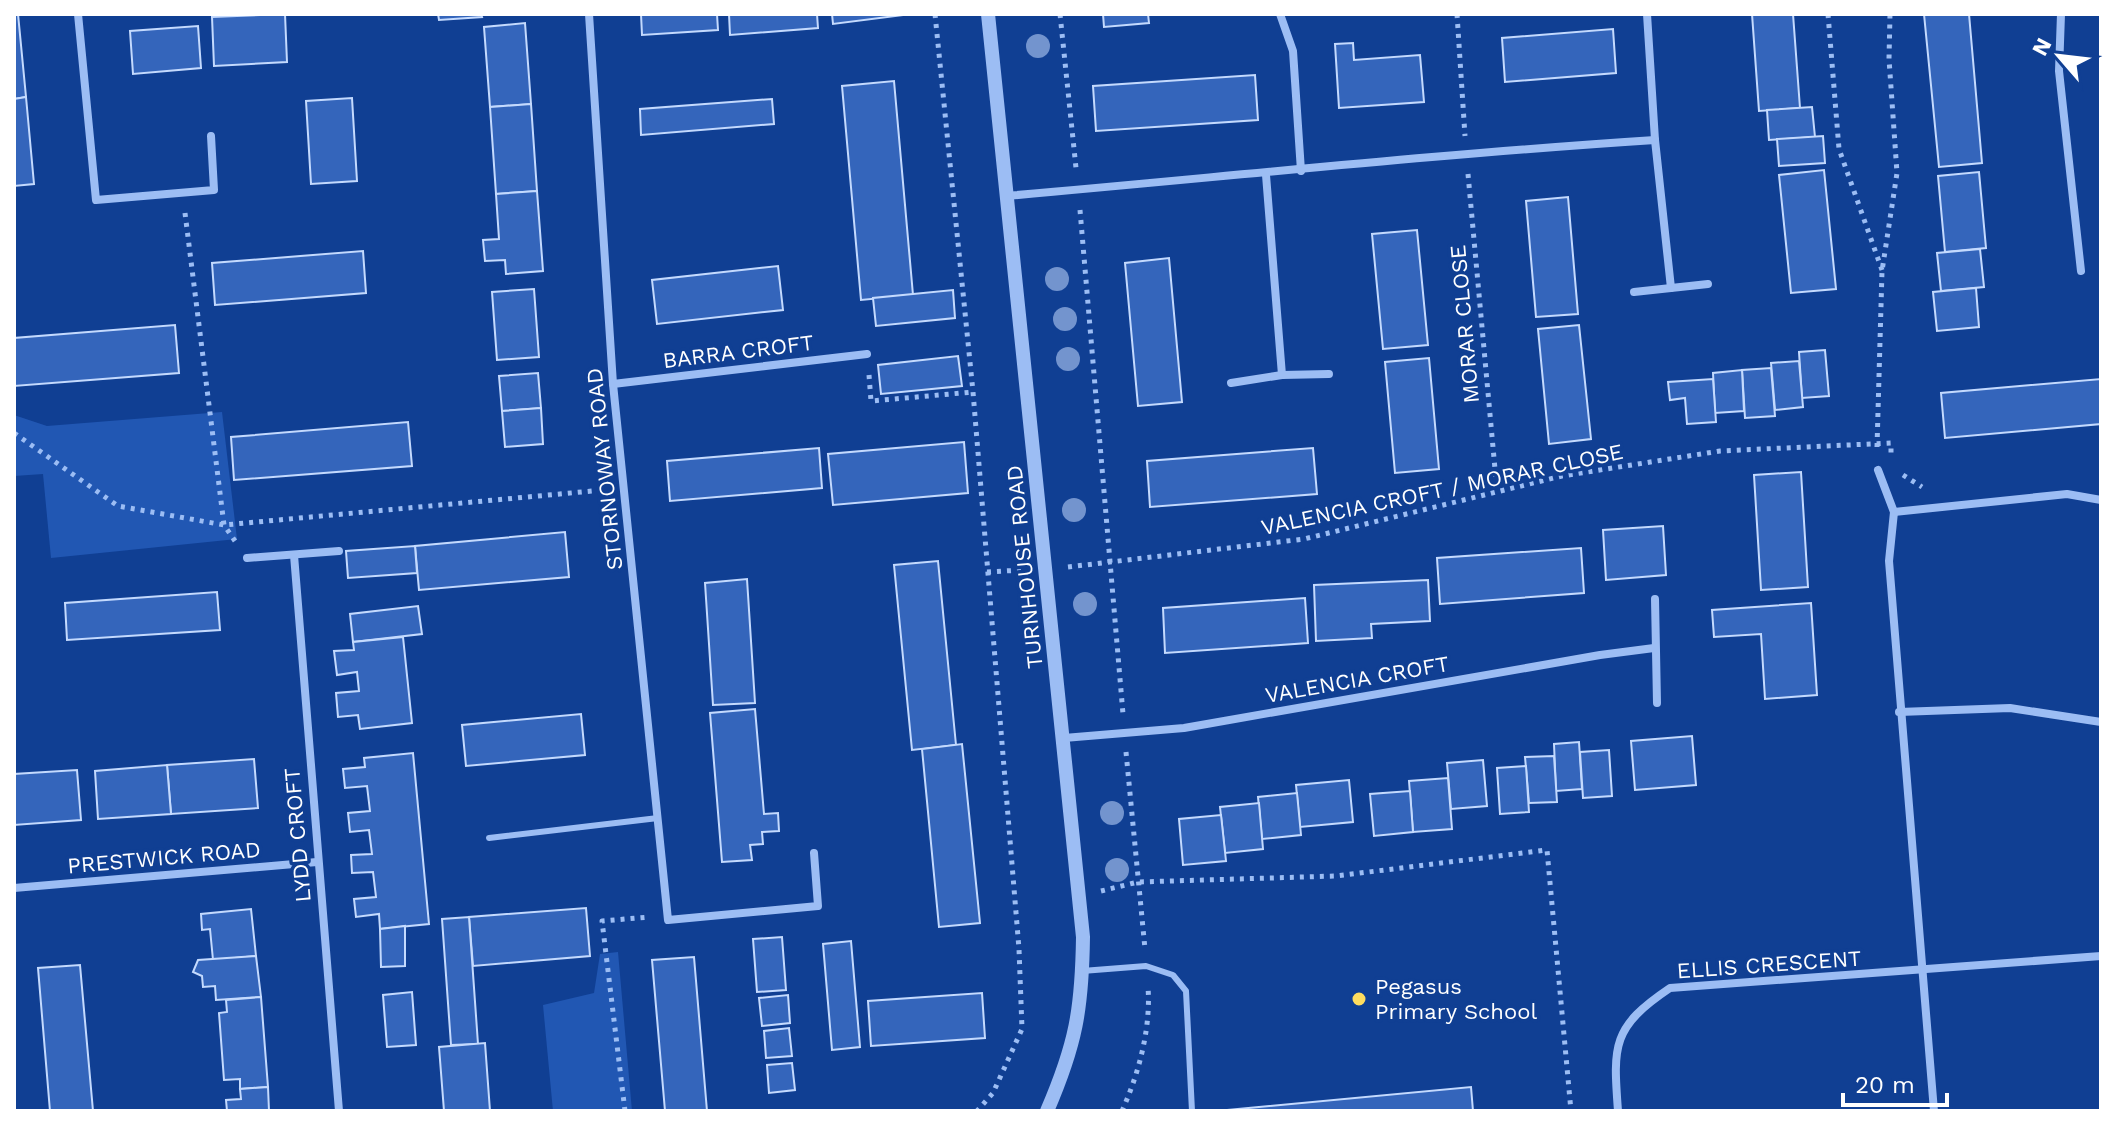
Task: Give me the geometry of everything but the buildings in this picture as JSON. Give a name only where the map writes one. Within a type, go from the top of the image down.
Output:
[{"type":"street","points":[[78,14],[96,200],[214,190],[211,136]]},
{"type":"street","name":"STORNOWAY ROAD","points":[[589,14],[613,384],[668,920]]},
{"type":"street","name":"TURNHOUSE ROAD","points":[[988,14],[1081,896],[1082,971],[1074,1042],[1047,1111]]},
{"type":"street","points":[[1280,14],[1293,51],[1301,171]]},
{"type":"street","points":[[1647,14],[1655,140],[1671,288]]},
{"type":"street","points":[[2061,14],[2059,71],[2081,271]]},
{"type":"street","points":[[1006,196],[1266,175],[1466,153],[1655,140]]},
{"type":"street","points":[[1266,175],[1282,375]]},
{"type":"street","points":[[1634,292],[1708,284]]},
{"type":"street","name":"BARRA CROFT","points":[[613,384],[867,354]]},
{"type":"street","points":[[1231,383],[1282,375],[1329,374]]},
{"type":"street","points":[[1878,470],[1894,512],[1889,561],[1899,712],[1934,1111]]},
{"type":"street","points":[[1894,512],[2067,494],[2101,500]]},
{"type":"street","points":[[247,558],[339,551]]},
{"type":"street","name":"LYDD CROFT","points":[[294,555],[339,1111]]},
{"type":"street","points":[[1655,599],[1657,703]]},
{"type":"street","name":"VALENCIA CROFT","points":[[1064,738],[1125,735],[1654,648]]},
{"type":"street","points":[[1899,712],[2010,708],[2101,722]]},
{"type":"street","points":[[668,920],[818,906],[814,853]]},
{"type":"street","name":"PRESTWICK ROAD","points":[[14,888],[317,862]]},
{"type":"street","name":"ELLIS CRESCENT","points":[[1618,1111],[1614,1064],[1620,1035],[1642,1007],[1670,988],[2101,956]]},
{"type":"lane","points":[[489,838],[658,818]]},
{"type":"lane","points":[[1082,971],[1146,966],[1173,975],[1186,991],[1192,1111]]},
{"type":"path","points":[[935,14],[973,392],[1019,949],[1022,1029],[993,1093],[977,1111]]},
{"type":"path","points":[[1060,14],[1150,1014],[1131,1090],[1122,1111]]},
{"type":"path","name":"MORAR CLOSE","points":[[1457,14],[1466,153],[1497,491]]},
{"type":"path","points":[[1828,14],[1839,149],[1882,271]]},
{"type":"path","points":[[1878,470],[1882,271],[1897,173],[1889,59],[1890,14]]},
{"type":"path","points":[[183,192],[224,525],[247,558]]},
{"type":"path","points":[[867,354],[871,401],[973,392]]},
{"type":"path","points":[[14,433],[118,506],[224,525],[624,488]]},
{"type":"path","name":"VALENCIA CROFT / MORAR CLOSE","points":[[987,572],[1109,564],[1304,539],[1562,476],[1720,451],[1877,445]]},
{"type":"path","points":[[1081,896],[1138,882],[1336,876],[1547,850],[1571,1111]]},
{"type":"path","points":[[625,1111],[602,921],[650,917],[668,920]]},
{"type":"shaded area","points":[[222,412],[237,539],[51,558],[43,474],[14,476],[14,415],[47,426]]},
{"type":"shaded area","points":[[618,952],[632,1111],[553,1111],[543,1005],[594,993],[600,954]]},
{"type":"place","name":"Pegasus Primary School","points":[[1359,999]]}]
